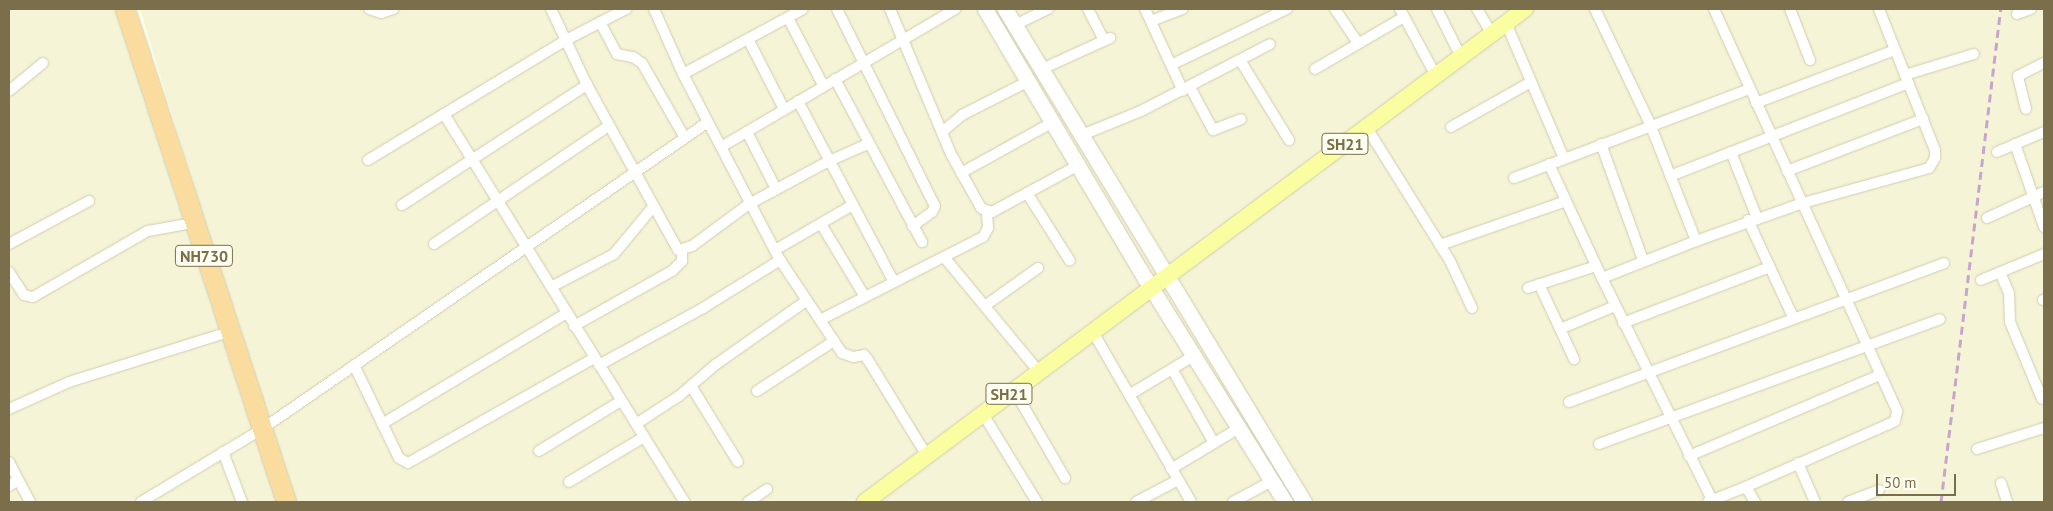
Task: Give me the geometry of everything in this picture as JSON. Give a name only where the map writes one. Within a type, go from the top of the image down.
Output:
[{"type":"highway","name":"NH730","points":[[125,9],[193,223],[286,502]]},
{"type":"main road","name":"SH21","points":[[865,502],[1525,9]]},
{"type":"street","points":[[369,9],[381,13],[393,9]]},
{"type":"street","points":[[551,9],[608,126],[676,248],[682,251]]},
{"type":"street","points":[[368,160],[566,40],[626,9]]},
{"type":"street","points":[[654,9],[683,74],[749,204],[780,260],[806,302],[847,356],[860,354],[868,360],[927,456]]},
{"type":"street","points":[[683,74],[803,9]]},
{"type":"street","points":[[837,9],[934,206],[932,212],[913,226]]},
{"type":"street","points":[[820,320],[983,237],[988,228],[987,212],[961,173],[890,9]]},
{"type":"street","points":[[721,147],[823,84],[863,64],[955,9]]},
{"type":"street","points":[[985,9],[1079,165],[1160,282],[1304,502]]},
{"type":"street","points":[[1005,9],[1082,135],[1160,282],[1195,355],[1285,502]]},
{"type":"street","points":[[1015,25],[1048,9]]},
{"type":"street","points":[[1042,69],[1107,39],[1088,9]]},
{"type":"street","points":[[1146,9],[1171,65],[1213,130],[1242,119]]},
{"type":"street","points":[[1151,21],[1183,9]]},
{"type":"street","points":[[1171,65],[1287,9]]},
{"type":"street","points":[[1335,9],[1358,42]]},
{"type":"street","points":[[1437,9],[1461,57]]},
{"type":"street","points":[[1478,9],[1492,34]]},
{"type":"street","points":[[1594,9],[1650,124],[1696,242]]},
{"type":"street","points":[[1549,164],[1623,324],[1711,502],[1895,421],[1897,411],[1868,344],[1714,9]]},
{"type":"street","points":[[1790,9],[1810,60]]},
{"type":"street","points":[[1602,278],[1643,260],[1803,202],[1929,168],[1935,158],[1935,150],[1879,9]]},
{"type":"street","points":[[2017,14],[2031,9]]},
{"type":"street","points":[[1315,69],[1402,13],[1436,76]]},
{"type":"street","points":[[788,18],[823,84]]},
{"type":"street","points":[[600,22],[617,54],[633,57],[642,63],[684,138]]},
{"type":"street","points":[[1506,23],[1564,158]]},
{"type":"street","points":[[748,40],[784,109]]},
{"type":"street","points":[[1082,135],[1187,89],[1270,44]]},
{"type":"street","points":[[1756,102],[1895,50]]},
{"type":"street","points":[[1670,176],[1907,79],[1974,54]]},
{"type":"street","points":[[1240,60],[1289,140]]},
{"type":"street","points":[[9,91],[43,63]]},
{"type":"street","points":[[2026,109],[2018,76],[2044,64]]},
{"type":"street","points":[[835,79],[922,242]]},
{"type":"street","points":[[942,132],[962,115],[1029,81]]},
{"type":"street","points":[[1451,127],[1531,82]]},
{"type":"street","points":[[402,205],[587,85]]},
{"type":"street","points":[[1514,178],[1650,124],[1750,89]]},
{"type":"street","points":[[798,100],[851,206],[894,282]]},
{"type":"street","points":[[444,114],[528,246],[566,313],[685,502]]},
{"type":"street","points":[[1787,171],[1922,120]]},
{"type":"street","points":[[141,502],[262,429],[708,122]]},
{"type":"street","points":[[961,173],[1053,122]]},
{"type":"street","points":[[434,244],[608,126]]},
{"type":"street","points":[[1367,128],[1440,245],[1472,308]]},
{"type":"street","points":[[747,132],[776,189]]},
{"type":"street","points":[[1997,152],[2044,132]]},
{"type":"street","points":[[682,251],[749,204],[828,161],[868,144]]},
{"type":"street","points":[[1601,144],[1643,260]]},
{"type":"street","points":[[2015,144],[2044,227]]},
{"type":"street","points":[[1731,152],[1770,267],[1793,317]]},
{"type":"street","points":[[987,212],[1026,194],[1079,165]]},
{"type":"street","points":[[1987,218],[2044,192]]},
{"type":"street","points":[[1026,194],[1070,261]]},
{"type":"street","points":[[1440,245],[1566,201]]},
{"type":"street","points":[[9,244],[89,202]]},
{"type":"street","points":[[775,250],[851,206]]},
{"type":"street","points":[[551,287],[614,254],[653,207]]},
{"type":"street","points":[[9,272],[24,295],[33,297],[148,231],[193,223]]},
{"type":"street","points":[[821,224],[865,297]]},
{"type":"street","points":[[574,326],[672,271],[682,261],[682,251]]},
{"type":"street","points":[[1981,280],[2044,254]]},
{"type":"street","points":[[944,257],[986,305],[1039,372]]},
{"type":"street","points":[[354,365],[399,458],[408,463],[596,361],[702,308],[780,260]]},
{"type":"street","points":[[1569,402],[1846,297],[1944,263]]},
{"type":"street","points":[[1528,288],[1596,266]]},
{"type":"street","points":[[1623,324],[1770,267]]},
{"type":"street","points":[[986,305],[1038,268]]},
{"type":"street","points":[[2000,272],[2009,293],[2010,322],[2042,399]]},
{"type":"street","points":[[1540,284],[1574,359]]},
{"type":"street","points":[[636,424],[806,302]]},
{"type":"street","points":[[1560,329],[1615,306]]},
{"type":"street","points":[[382,424],[566,313]]},
{"type":"street","points":[[1599,444],[1940,318]]},
{"type":"street","points":[[9,409],[69,382],[229,332]]},
{"type":"street","points":[[1093,332],[1191,502]]},
{"type":"street","points":[[757,391],[834,340]]},
{"type":"street","points":[[1129,395],[1195,355]]},
{"type":"street","points":[[1172,369],[1214,443]]},
{"type":"street","points":[[1689,456],[1880,375]]},
{"type":"street","points":[[691,386],[738,462]]},
{"type":"street","points":[[1014,390],[1065,478]]},
{"type":"street","points":[[539,452],[621,401]]},
{"type":"street","points":[[983,414],[1037,502]]},
{"type":"street","points":[[1171,469],[1239,428]]},
{"type":"street","points":[[1977,450],[2044,428]]},
{"type":"street","points":[[569,482],[644,437]]},
{"type":"street","points":[[223,452],[242,502]]},
{"type":"street","points":[[9,462],[30,502]]},
{"type":"street","points":[[1798,463],[1815,502]]},
{"type":"street","points":[[9,486],[18,480]]},
{"type":"street","points":[[1136,502],[1153,498],[1178,480]]},
{"type":"street","points":[[1233,502],[1272,481]]},
{"type":"street","points":[[2001,483],[2007,502]]},
{"type":"street","points":[[1743,488],[1755,502]]},
{"type":"street","points":[[748,502],[767,489]]},
{"type":"street","points":[[1848,502],[1879,490]]},
{"type":"shaded area","points":[[9,9],[117,9],[277,502],[9,502]]},
{"type":"shaded area","points":[[140,9],[2044,9],[2044,502],[294,502],[248,365]]},
{"type":"railway","points":[[1941,502],[2001,9]]}]
